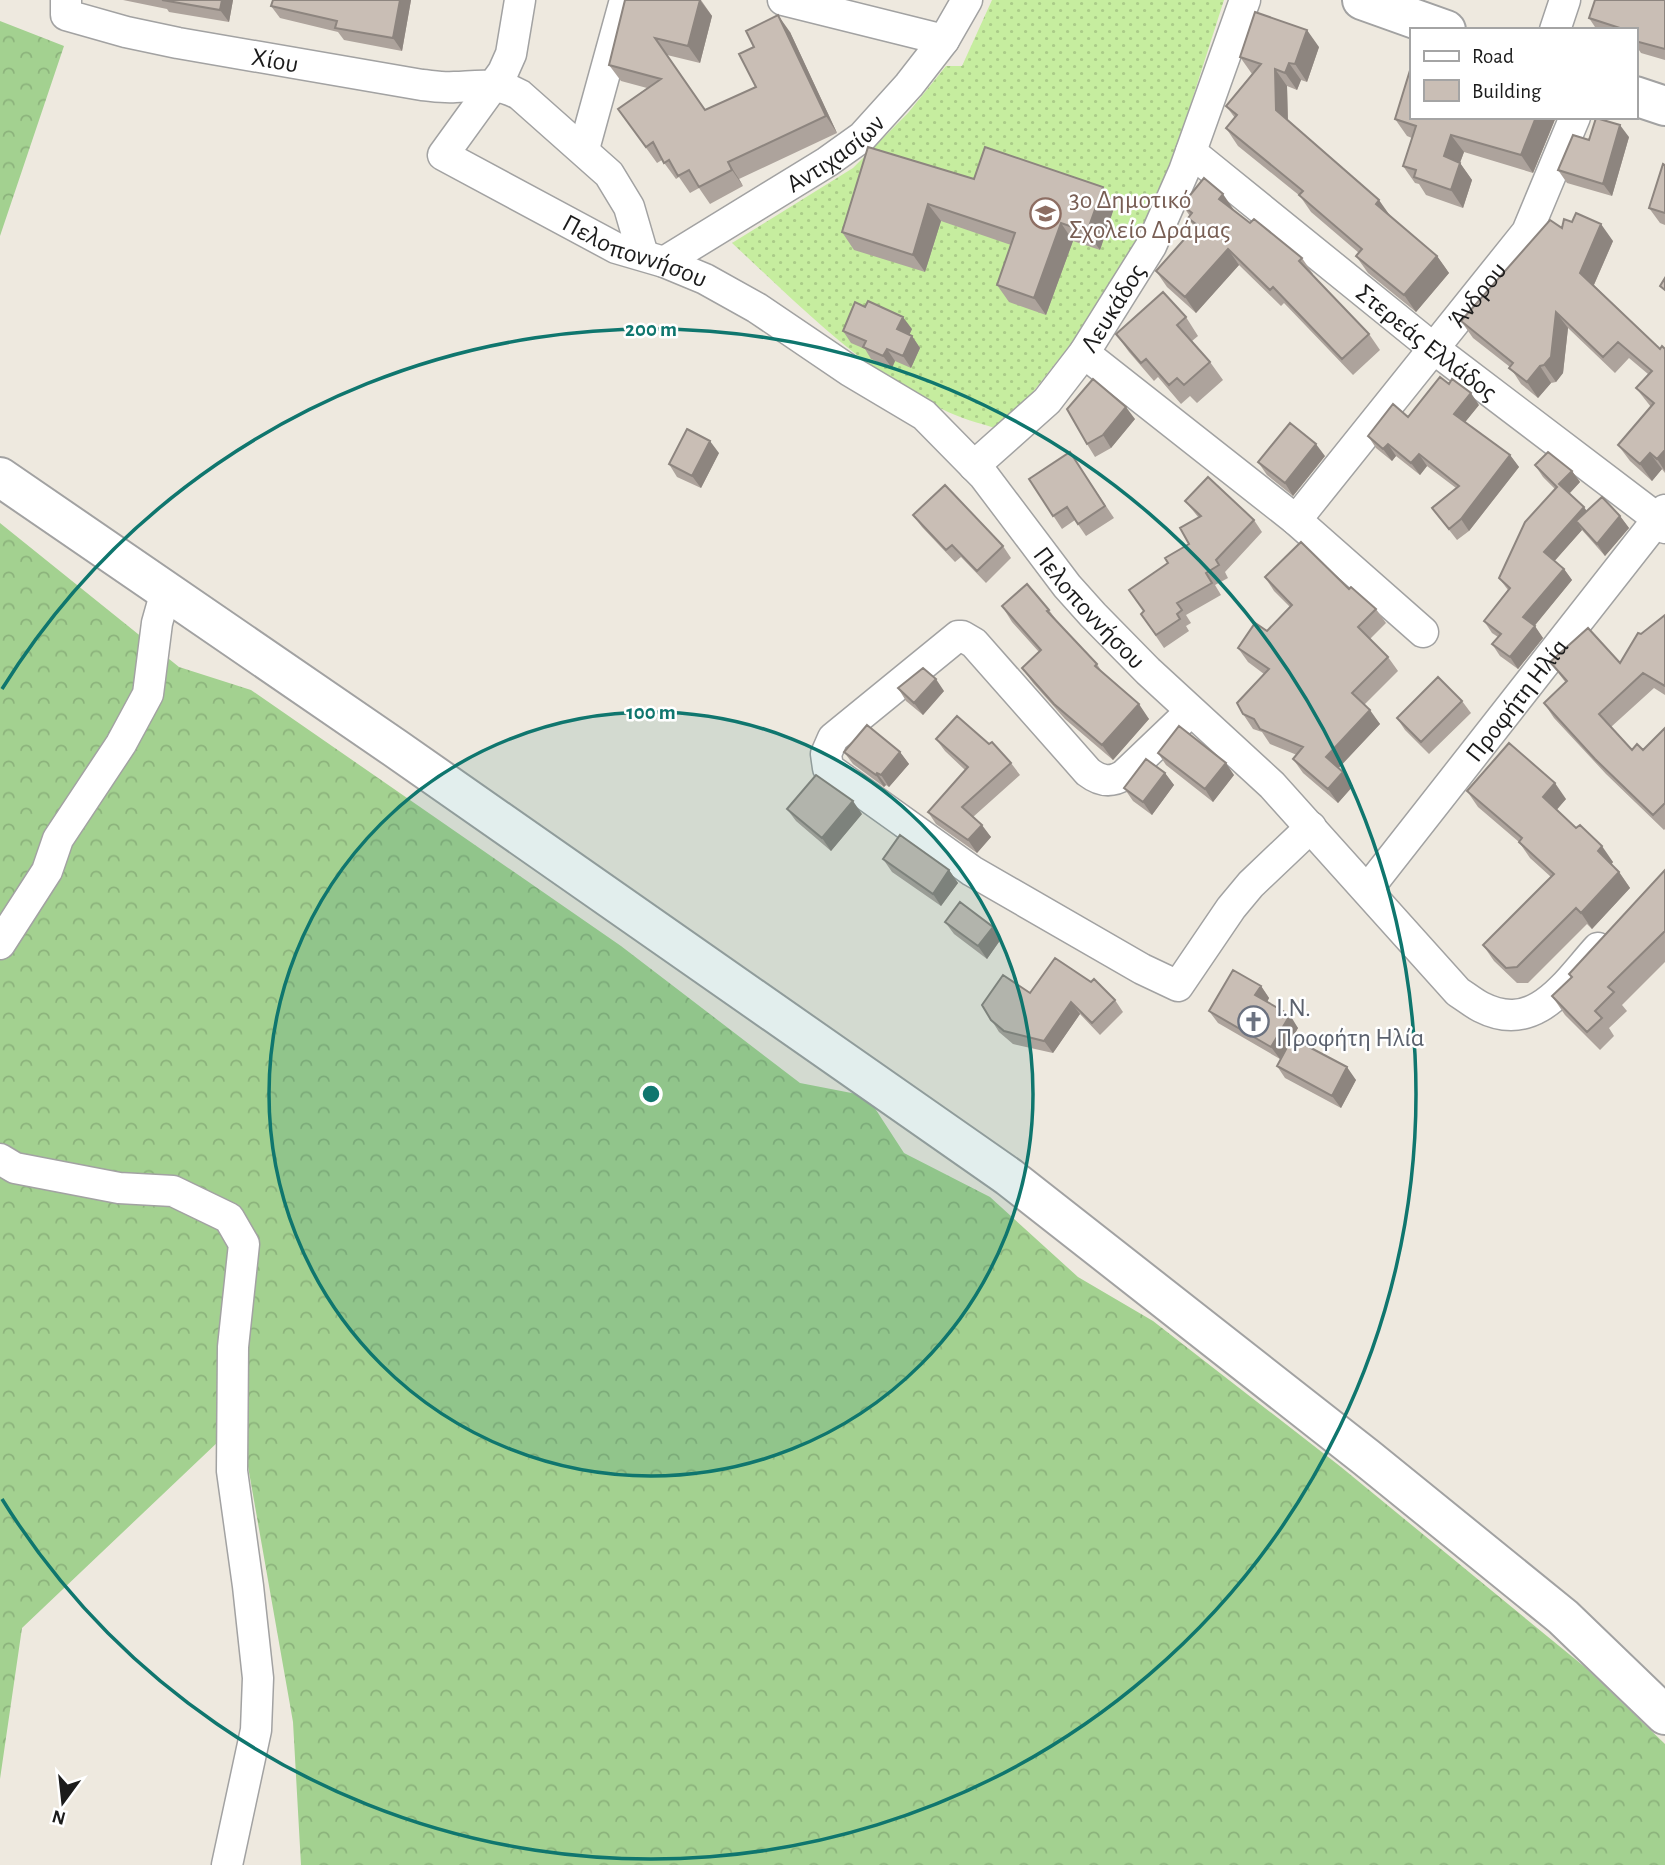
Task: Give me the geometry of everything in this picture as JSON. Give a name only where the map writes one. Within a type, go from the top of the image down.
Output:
[{"type":"street","points":[[520,0],[511,54],[503,72],[492,85],[520,94],[610,174],[653,259]]},
{"type":"street","points":[[584,149],[625,0]]},
{"type":"street","points":[[783,0],[944,40]]},
{"type":"street","name":"Αντιχασίων","points":[[653,259],[805,176],[862,136],[909,85],[944,40],[967,0]]},
{"type":"street","name":"Λευκάδος","points":[[974,466],[1047,401],[1084,353],[1151,246],[1191,152],[1245,0]]},
{"type":"street","points":[[1362,0],[1440,28]]},
{"type":"street","points":[[1556,28],[1565,0]]},
{"type":"street","name":"Χίου","points":[[65,5],[66,15],[205,47],[431,86],[492,85]]},
{"type":"street","name":"Πελοποννήσου","points":[[492,85],[443,155],[616,248],[705,279],[740,298],[850,371],[913,407],[935,424],[974,466],[1093,615],[1190,712],[1254,768],[1311,827],[1458,992],[1482,1008],[1504,1015],[1527,1015],[1547,1004],[1620,925]]},
{"type":"street","points":[[1637,97],[1665,106]]},
{"type":"street","name":"Άνδρου","points":[[1296,520],[1527,232],[1574,119]]},
{"type":"street","name":"Στερεάς Ελλάδος","points":[[1191,152],[1433,348],[1662,519]]},
{"type":"street","points":[[1084,353],[1296,520],[1423,632]]},
{"type":"street","points":[[0,477],[1009,1177],[1367,1458],[1563,1617],[1665,1715]]},
{"type":"street","name":"Προφήτη Ηλία","points":[[1367,890],[1662,519]]},
{"type":"street","points":[[0,944],[47,871],[58,839],[121,744],[148,694],[157,624],[166,591]]},
{"type":"street","points":[[1190,712],[1125,775],[1115,780],[1099,779],[1088,772],[974,643],[958,636],[833,738],[826,754],[828,768],[972,871],[1142,969],[1178,986],[1231,908],[1251,884],[1311,827]]},
{"type":"street","points":[[0,1159],[15,1168],[119,1188],[173,1191],[229,1218],[244,1244],[233,1347],[232,1471],[258,1678],[256,1730],[227,1865]]},
{"type":"green space","points":[[992,0],[1224,0],[1161,197],[1119,283],[1021,407],[998,429],[949,412],[884,375],[831,334],[732,243],[853,168],[908,113],[946,66],[962,66]]},
{"type":"green space","points":[[0,21],[64,46],[0,236]]},
{"type":"green space","points":[[0,523],[179,667],[251,690],[621,946],[800,1083],[867,1096],[904,1153],[990,1197],[1078,1277],[1153,1321],[1341,1467],[1586,1668],[1665,1744],[1665,1865],[301,1865],[293,1722],[240,1421],[22,1628],[0,1779]]},
{"type":"building","points":[[162,0],[222,0],[220,10]]},
{"type":"building","points":[[273,0],[400,0],[393,38],[335,28],[337,21],[271,6]]},
{"type":"building","points":[[625,0],[700,0],[688,46],[655,38],[705,110],[756,87],[739,54],[754,47],[746,31],[778,15],[826,116],[728,162],[732,170],[699,187],[689,170],[678,176],[669,160],[664,163],[653,142],[646,147],[618,109],[661,79],[609,65]]},
{"type":"building","points":[[1595,0],[1665,0],[1665,49],[1637,42],[1637,28],[1620,28],[1589,18]]},
{"type":"building","points":[[1255,12],[1307,30],[1295,64],[1289,63],[1285,73],[1275,69],[1276,110],[1379,200],[1376,204],[1437,256],[1404,295],[1356,256],[1362,249],[1299,195],[1303,191],[1226,128],[1237,115],[1226,106],[1261,64],[1240,57]]},
{"type":"building","points":[[1410,70],[1410,119],[1535,119],[1521,155],[1451,135],[1444,156],[1460,163],[1451,190],[1414,177],[1416,170],[1403,166],[1416,126],[1395,119]]},
{"type":"building","points":[[1596,119],[1620,125],[1603,184],[1558,170],[1573,135],[1589,140]]},
{"type":"building","points":[[868,147],[974,179],[985,147],[1103,187],[1087,232],[1061,223],[1034,298],[997,285],[1015,233],[928,204],[913,255],[842,232]]},
{"type":"building","points":[[1663,164],[1665,165],[1665,213],[1649,208]]},
{"type":"building","points":[[1204,178],[1223,194],[1219,199],[1250,223],[1254,219],[1302,258],[1299,261],[1369,334],[1342,359],[1273,287],[1270,290],[1228,249],[1185,297],[1156,271],[1197,225],[1188,218],[1192,213],[1182,205]]},
{"type":"building","points":[[1576,213],[1601,224],[1580,273],[1660,349],[1662,346],[1665,349],[1665,450],[1657,459],[1650,453],[1640,464],[1618,445],[1654,403],[1636,388],[1652,371],[1618,342],[1603,357],[1556,312],[1551,357],[1527,382],[1509,368],[1513,363],[1461,321],[1550,220],[1562,228],[1564,219],[1572,222]]},
{"type":"building","points":[[1163,292],[1186,317],[1177,325],[1210,362],[1184,385],[1177,378],[1169,385],[1146,359],[1141,363],[1116,334]]},
{"type":"building","points":[[868,301],[903,317],[897,329],[912,336],[903,356],[887,349],[883,356],[863,347],[866,341],[843,331],[855,302],[865,307]]},
{"type":"building","points":[[1440,377],[1449,384],[1452,379],[1471,393],[1454,414],[1510,455],[1461,519],[1449,529],[1432,508],[1459,486],[1419,454],[1411,463],[1388,444],[1383,449],[1368,436],[1393,404],[1408,417]]},
{"type":"building","points":[[1093,379],[1126,407],[1103,435],[1087,444],[1067,409]]},
{"type":"building","points":[[1290,423],[1316,444],[1285,483],[1258,462]]},
{"type":"building","points":[[687,429],[710,441],[692,476],[669,464]]},
{"type":"building","points":[[1070,452],[1105,506],[1078,524],[1067,507],[1053,516],[1029,479]]},
{"type":"building","points":[[1548,452],[1572,471],[1559,484],[1584,507],[1544,552],[1564,569],[1523,617],[1535,626],[1510,657],[1492,644],[1501,634],[1484,621],[1510,588],[1499,578],[1525,522],[1557,487],[1535,465]]},
{"type":"building","points":[[1208,477],[1254,520],[1216,560],[1219,565],[1206,573],[1212,583],[1177,603],[1182,610],[1177,614],[1180,619],[1156,635],[1129,590],[1168,563],[1165,558],[1189,544],[1180,528],[1201,516],[1185,501]]},
{"type":"building","points":[[945,485],[1003,546],[977,571],[952,545],[946,550],[913,515]]},
{"type":"building","points":[[1602,497],[1620,516],[1597,544],[1576,521]]},
{"type":"building","points":[[1301,542],[1349,589],[1351,587],[1376,609],[1358,627],[1388,657],[1352,693],[1370,710],[1326,757],[1343,772],[1328,789],[1293,759],[1303,747],[1260,729],[1254,719],[1243,714],[1237,703],[1269,669],[1238,648],[1255,623],[1267,631],[1292,605],[1265,577]]},
{"type":"building","points":[[1027,584],[1049,610],[1047,611],[1097,664],[1095,666],[1139,704],[1102,745],[1054,704],[1022,668],[1041,650],[1002,606]]},
{"type":"building","points":[[1665,615],[1665,686],[1643,673],[1599,714],[1632,750],[1637,744],[1643,750],[1665,728],[1665,803],[1653,815],[1595,759],[1544,703],[1567,681],[1550,662],[1588,628],[1620,663],[1638,633],[1641,634]]},
{"type":"building","points":[[923,668],[936,679],[914,703],[898,688]]},
{"type":"building","points":[[1438,677],[1462,701],[1421,742],[1397,718]]},
{"type":"building","points":[[957,716],[989,744],[992,742],[1011,763],[962,807],[982,825],[968,840],[928,812],[968,767],[936,739]]},
{"type":"building","points":[[867,725],[900,752],[881,775],[876,775],[844,752]]},
{"type":"building","points":[[1179,726],[1226,763],[1205,789],[1158,753]]},
{"type":"building","points":[[1509,743],[1555,783],[1543,797],[1576,828],[1580,825],[1602,846],[1598,851],[1619,872],[1581,913],[1576,908],[1517,967],[1506,968],[1483,945],[1554,874],[1519,842],[1522,838],[1467,791]]},
{"type":"building","points":[[1146,759],[1165,773],[1143,802],[1124,788]]},
{"type":"building","points":[[816,775],[853,801],[822,838],[787,809]]},
{"type":"building","points":[[900,835],[949,870],[933,894],[883,859]]},
{"type":"building","points":[[1665,870],[1665,931],[1608,987],[1614,992],[1595,1011],[1602,1018],[1587,1032],[1552,996],[1572,977],[1569,974]]},
{"type":"building","points":[[960,902],[993,927],[978,946],[945,922]]},
{"type":"building","points":[[1055,958],[1091,982],[1094,979],[1115,1000],[1092,1023],[1071,1002],[1044,1041],[1004,1031],[991,1020],[982,1005],[1003,975],[1030,993]]},
{"type":"building","name":"Ι.Ν. Προφήτη Ηλία","points":[[1233,970],[1261,986],[1255,995],[1290,1015],[1271,1047],[1209,1011]]},
{"type":"building","points":[[1292,1038],[1347,1067],[1332,1096],[1277,1066]]},
{"type":"place","name":"3ο Δημοτικό Σχολείο Δράμας","points":[[1046,214]]},
{"type":"place","name":"Ι.Ν. Προφήτη Ηλία","points":[[1253,1022]]}]
